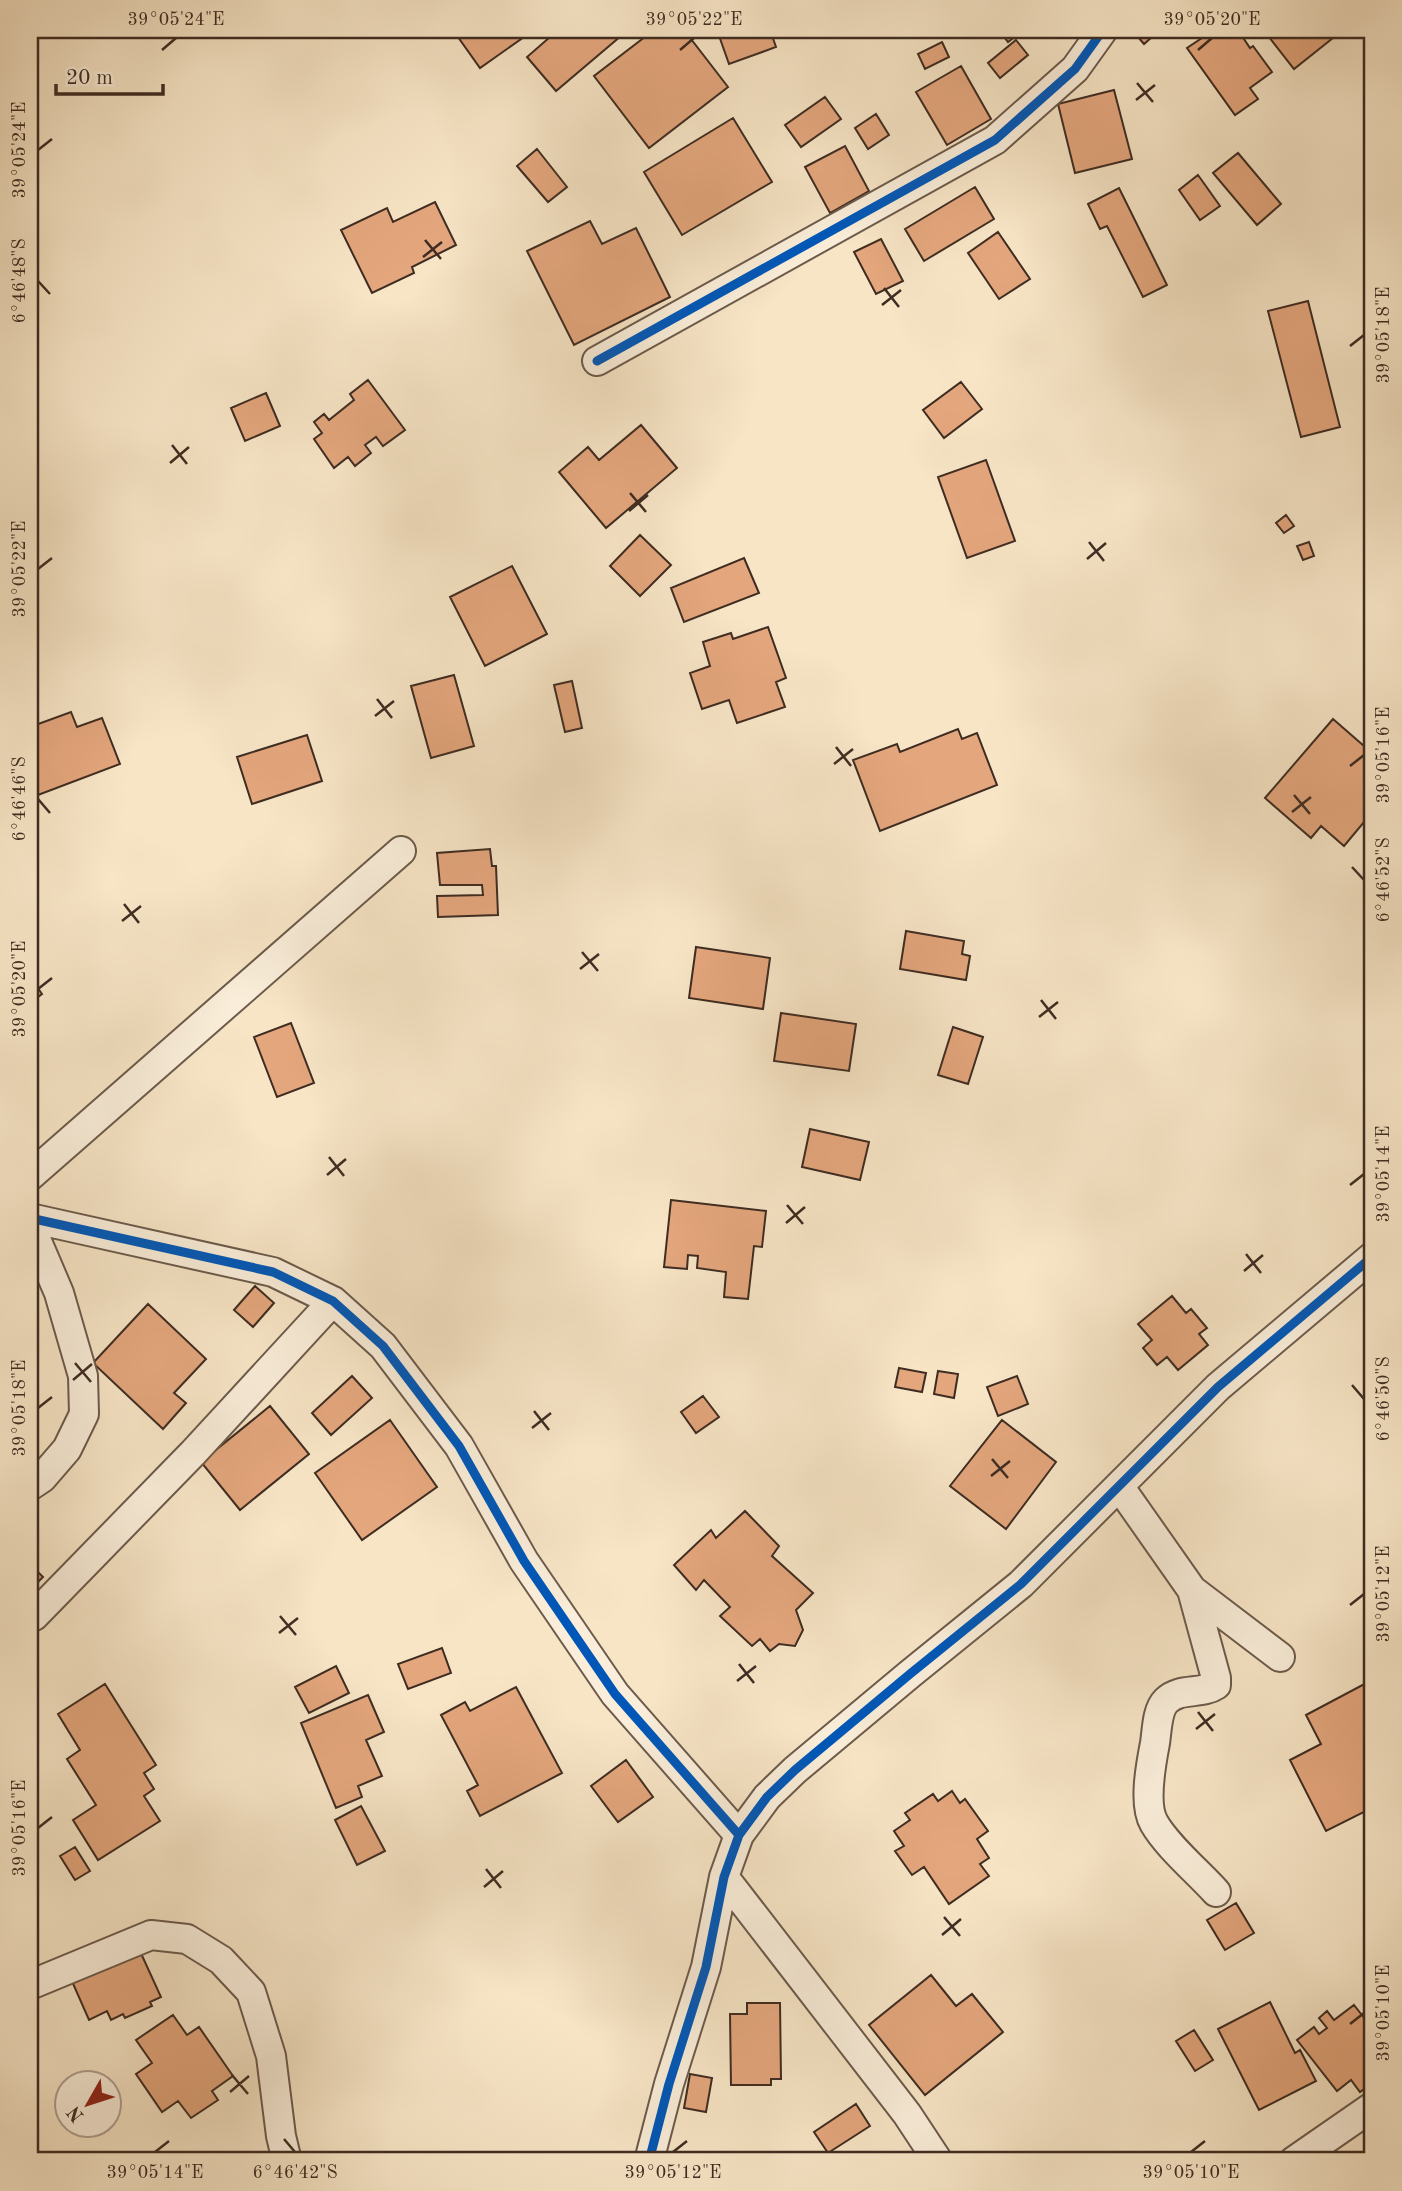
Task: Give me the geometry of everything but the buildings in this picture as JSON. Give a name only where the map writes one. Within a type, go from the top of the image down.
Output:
[{"type":"street","points":[[597,361],[995,140],[1074,69],[1103,30]]},
{"type":"street","points":[[30,1176],[401,851]]},
{"type":"street","points":[[30,1218],[273,1272],[333,1301],[383,1346],[459,1446],[524,1561],[615,1694],[739,1835]]},
{"type":"street","points":[[30,1226],[59,1293],[83,1376],[84,1415],[67,1449],[42,1478],[30,1486]]},
{"type":"street","points":[[649,2161],[669,2084],[706,1967],[724,1877],[739,1835],[766,1797],[795,1770],[1021,1584],[1218,1387],[1372,1257]]},
{"type":"street","points":[[34,1616],[193,1453],[333,1301]]},
{"type":"street","points":[[1119,1486],[1192,1590],[1280,1657]]},
{"type":"street","points":[[1192,1590],[1216,1685],[1210,1689],[1179,1693],[1161,1706],[1149,1797],[1153,1821],[1216,1892]]},
{"type":"street","points":[[724,1877],[907,2114],[938,2161]]},
{"type":"street","points":[[30,1985],[151,1935],[187,1939],[221,1960],[251,1992],[271,2056],[281,2136],[287,2161]]},
{"type":"street","points":[[1294,2161],[1372,2107]]},
{"type":"cycle path","points":[[597,361],[995,140],[1075,69],[1103,30]]},
{"type":"cycle path","points":[[30,1218],[273,1272],[333,1301],[383,1346],[459,1446],[524,1561],[615,1694],[739,1835]]},
{"type":"cycle path","points":[[649,2161],[669,2084],[706,1967],[724,1877],[739,1835],[767,1797],[795,1770],[1021,1584],[1218,1387],[1372,1257]]}]
